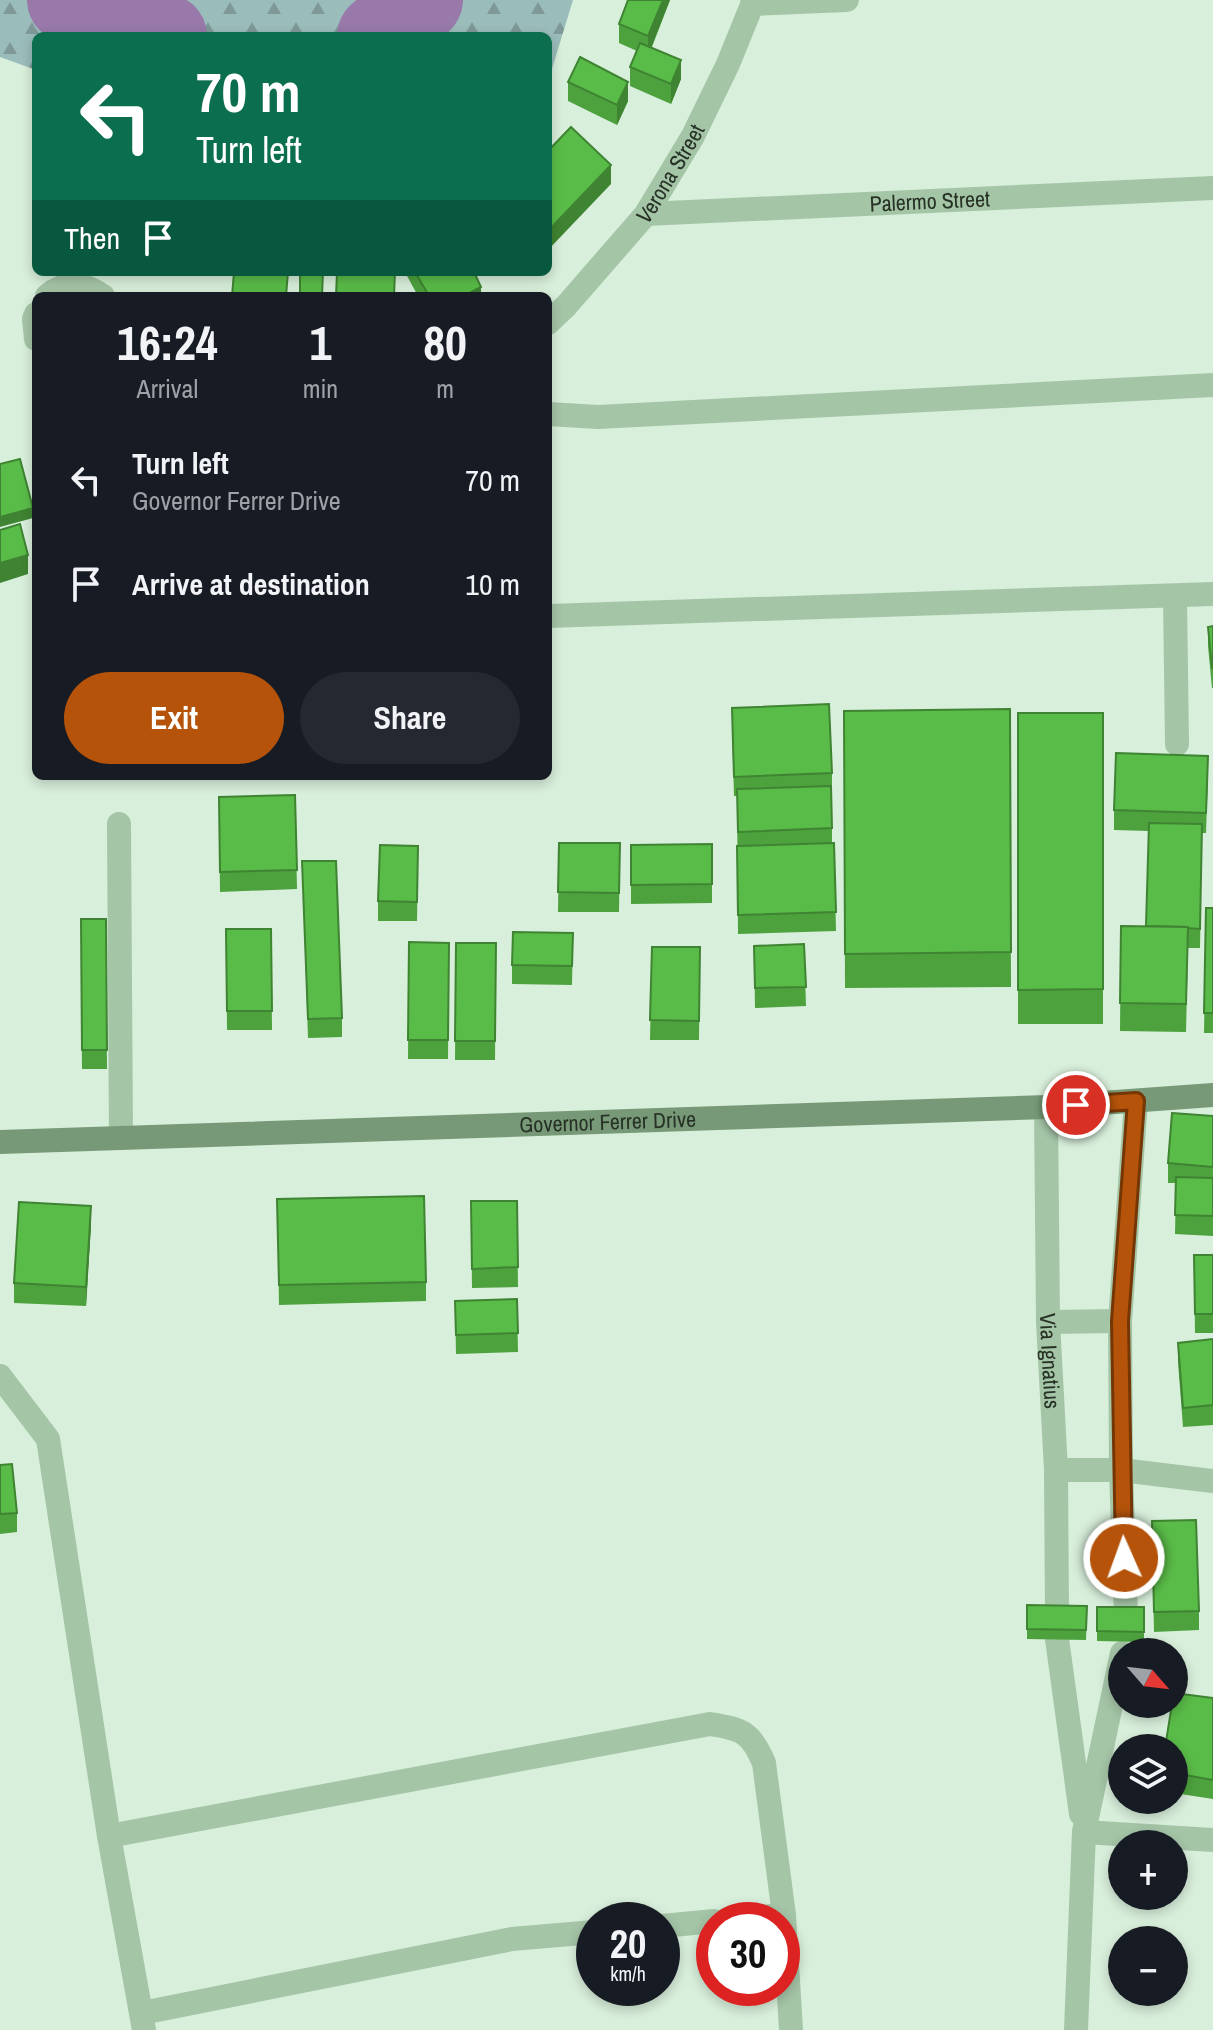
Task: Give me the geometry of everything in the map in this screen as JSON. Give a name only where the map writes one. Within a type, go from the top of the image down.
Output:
[{"type":"main road","name":"Governor Ferrer Drive","points":[[0,1142],[1046,1107],[1213,1095]]},
{"type":"street","points":[[753,2],[847,0]]},
{"type":"street","name":"Verona Street","points":[[552,319],[646,214],[693,136],[728,64],[753,2]]},
{"type":"street","name":"Palermo Street","points":[[646,214],[1213,188]]},
{"type":"street","points":[[52,292],[73,284],[91,287],[98,292]]},
{"type":"street","points":[[552,414],[598,417],[1213,385]]},
{"type":"street","points":[[552,616],[1213,594]]},
{"type":"street","points":[[1175,597],[1177,744]]},
{"type":"street","points":[[119,824],[121,1138]]},
{"type":"street","name":"Via Ignatius","points":[[1124,1638],[1120,1321],[1136,1101]]},
{"type":"street","name":"Via Ignatius","points":[[1046,1107],[1048,1322],[1056,1470],[1057,1627],[1084,1832]]},
{"type":"street","points":[[1048,1322],[1120,1321]]},
{"type":"street","points":[[0,1376],[48,1439],[109,1836],[143,2022],[512,1939],[576,1934]]},
{"type":"street","points":[[1056,1470],[1121,1470],[1213,1481]]},
{"type":"street","name":"Via Ignatius","points":[[1076,2030],[1084,1832],[1108,1717]]},
{"type":"street","points":[[109,1836],[710,1724],[736,1728],[754,1741],[764,1763],[782,1902]]},
{"type":"street","points":[[1084,1832],[1213,1840]]},
{"type":"street","points":[[790,2006],[791,2030]]},
{"type":"green space","points":[[0,0],[573,0],[552,69],[552,32],[32,32],[32,69],[0,57]]},
{"type":"building","points":[[628,0],[663,0],[648,36],[619,24]]},
{"type":"building","points":[[640,43],[681,60],[671,84],[630,67]]},
{"type":"building","points":[[580,57],[628,82],[617,105],[568,82]]},
{"type":"building","points":[[571,127],[611,165],[552,227],[552,147]]},
{"type":"building","points":[[234,276],[288,276],[286,292],[232,292]]},
{"type":"building","points":[[300,276],[323,276],[322,292],[300,292]]},
{"type":"building","points":[[337,276],[395,276],[394,292],[336,292]]},
{"type":"building","points":[[417,276],[476,276],[481,287],[472,292],[427,292]]},
{"type":"building","points":[[20,459],[32,508],[0,517],[0,464]]},
{"type":"building","points":[[20,524],[28,555],[0,563],[0,530]]},
{"type":"building","points":[[1213,626],[1213,668],[1212,668],[1208,627]]},
{"type":"building","points":[[829,704],[832,773],[734,777],[732,708]]},
{"type":"building","points":[[1010,709],[1011,952],[845,954],[844,711]]},
{"type":"building","points":[[1018,713],[1103,713],[1103,989],[1018,990]]},
{"type":"building","points":[[1116,753],[1208,756],[1206,813],[1114,810]]},
{"type":"building","points":[[831,786],[832,828],[738,832],[737,789]]},
{"type":"building","points":[[295,795],[297,870],[220,872],[219,797]]},
{"type":"building","points":[[1149,823],[1202,824],[1200,929],[1146,926]]},
{"type":"building","points":[[559,843],[620,843],[619,893],[558,892]]},
{"type":"building","points":[[834,843],[836,912],[738,915],[737,846]]},
{"type":"building","points":[[712,844],[712,884],[631,885],[631,845]]},
{"type":"building","points":[[380,845],[418,846],[417,902],[378,901]]},
{"type":"building","points":[[302,861],[336,861],[342,1018],[308,1019]]},
{"type":"building","points":[[1206,908],[1213,908],[1213,1013],[1204,1013]]},
{"type":"building","points":[[81,919],[106,919],[107,1050],[82,1050]]},
{"type":"building","points":[[1121,926],[1188,927],[1186,1004],[1120,1003]]},
{"type":"building","points":[[226,929],[271,929],[272,1011],[227,1011]]},
{"type":"building","points":[[513,932],[573,933],[572,966],[512,965]]},
{"type":"building","points":[[409,942],[449,943],[448,1040],[408,1040]]},
{"type":"building","points":[[456,943],[496,943],[495,1041],[455,1041]]},
{"type":"building","points":[[804,944],[806,987],[755,988],[754,946]]},
{"type":"building","points":[[652,947],[700,947],[699,1021],[650,1020]]},
{"type":"building","points":[[1172,1113],[1213,1116],[1213,1167],[1168,1163]]},
{"type":"building","points":[[1176,1177],[1213,1178],[1213,1216],[1175,1215]]},
{"type":"building","points":[[424,1196],[426,1282],[279,1285],[277,1199]]},
{"type":"building","points":[[471,1201],[517,1201],[518,1267],[472,1269]]},
{"type":"building","points":[[19,1202],[91,1206],[86,1287],[14,1283]]},
{"type":"building","points":[[1194,1255],[1213,1255],[1213,1314],[1195,1314]]},
{"type":"building","points":[[517,1299],[518,1333],[456,1335],[455,1301]]},
{"type":"building","points":[[1213,1339],[1213,1405],[1183,1408],[1178,1343]]},
{"type":"building","points":[[12,1464],[17,1513],[0,1514],[0,1465]]},
{"type":"building","points":[[1196,1520],[1199,1611],[1154,1612],[1152,1521]]},
{"type":"building","points":[[1027,1605],[1087,1606],[1086,1630],[1027,1629]]},
{"type":"building","points":[[1097,1607],[1144,1607],[1144,1632],[1097,1631]]},
{"type":"building","points":[[1188,1695],[1213,1698],[1213,1780],[1188,1776],[1188,1734],[1167,1734],[1170,1718],[1188,1718]]},
{"type":"waterway","points":[[69,0],[154,32]]},
{"type":"waterway","points":[[384,32],[421,0]]},
{"type":"route","points":[[1076,1105],[1136,1101],[1120,1321],[1124,1558]]}]
